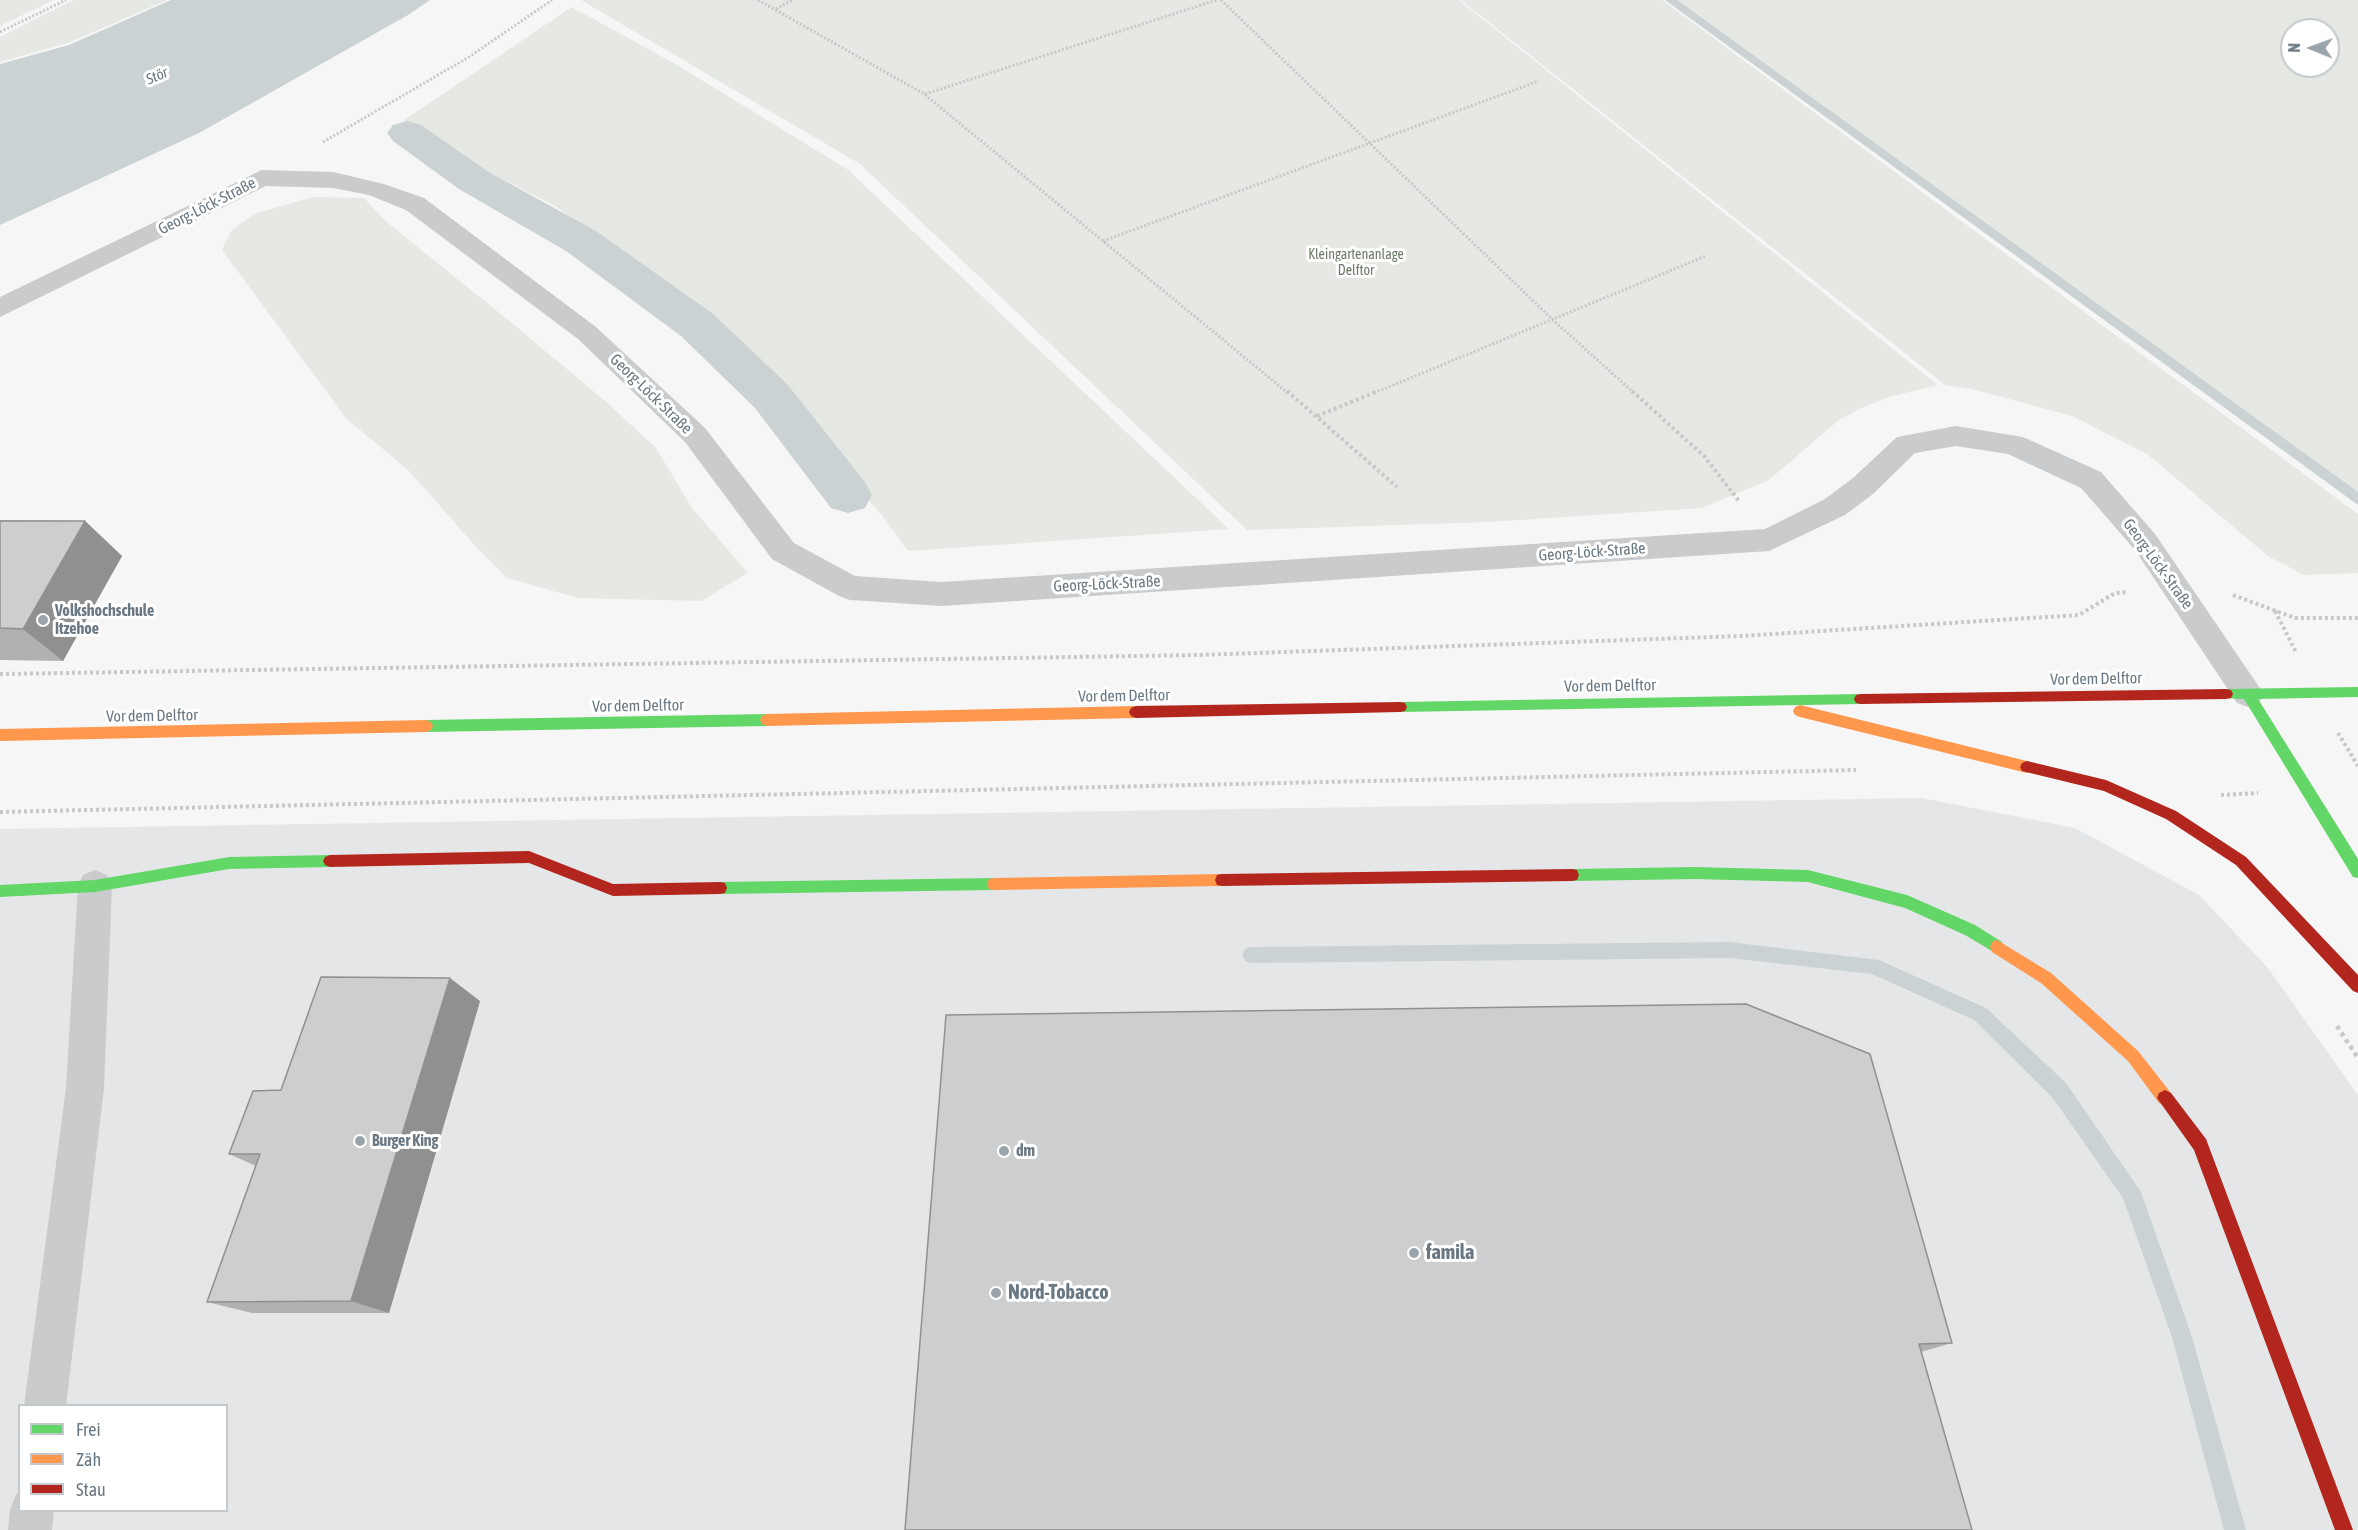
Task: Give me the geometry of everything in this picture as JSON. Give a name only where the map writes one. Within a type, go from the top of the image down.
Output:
[{"type":"main road","name":"Vor dem Delftor","points":[[0,735],[1752,700],[2358,692]]},
{"type":"main road","points":[[2248,694],[2358,872]]},
{"type":"main road","points":[[1752,700],[2106,786],[2171,815],[2241,861],[2358,986]]},
{"type":"main road","points":[[0,891],[95,886],[229,863],[529,857],[613,890],[1695,873],[1809,876],[1907,902],[1970,930],[2046,978],[2133,1056],[2200,1145],[2344,1530]]},
{"type":"street","name":"Georg-Löck-Straße","points":[[0,308],[262,178],[333,180],[375,189],[415,204],[587,333],[695,435],[783,551],[850,588],[941,594],[1769,540],[1835,507],[1863,486],[1907,444],[1956,436],[2013,444],[2091,480],[2145,542],[2248,694]]},
{"type":"street","points":[[45,1404],[85,1088],[95,886]]},
{"type":"street","points":[[30,1530],[32,1512]]},
{"type":"path","points":[[0,32],[66,0]]},
{"type":"path","points":[[262,178],[457,64],[552,0]]},
{"type":"path","points":[[758,0],[924,94],[1317,416],[1397,487]]},
{"type":"path","points":[[775,9],[792,0]]},
{"type":"path","points":[[924,94],[1219,0],[1552,319],[1704,456],[1769,540]]},
{"type":"path","points":[[1102,241],[1539,81]]},
{"type":"path","points":[[1317,416],[1706,256]]},
{"type":"path","points":[[0,674],[1198,656],[1741,636],[2079,615],[2115,592],[2177,590]]},
{"type":"path","points":[[2275,610],[2295,618],[2358,618]]},
{"type":"path","points":[[0,812],[1866,770]]},
{"type":"path","points":[[2146,804],[2181,796],[2308,791]]},
{"type":"shaded area","points":[[1922,798],[2075,828],[2199,895],[2268,968],[2358,1095],[2358,1530],[0,1530],[0,829]]},
{"type":"green space","points":[[0,0],[54,0],[0,26]]},
{"type":"green space","points":[[73,0],[167,0],[68,43],[0,62],[0,37]]},
{"type":"green space","name":"Kleingartenanlage Delftor","points":[[581,0],[1459,0],[1938,385],[1889,397],[1861,408],[1839,420],[1769,480],[1702,508],[1488,522],[1247,530],[860,164]]},
{"type":"green space","points":[[1461,0],[1662,0],[2358,514],[2358,573],[2304,575],[2268,556],[2147,454],[2072,416],[1976,390],[1945,385]]},
{"type":"green space","points":[[1673,0],[2358,0],[2358,497]]},
{"type":"green space","points":[[572,7],[677,65],[847,169],[1229,529],[908,551],[885,519],[721,329],[557,207],[465,160],[404,120]]},
{"type":"green space","points":[[313,197],[364,198],[383,219],[604,400],[656,448],[692,508],[748,573],[701,601],[578,598],[507,578],[410,472],[346,418],[222,250],[231,231],[254,214]]},
{"type":"water","name":"Stör","points":[[171,0],[430,0],[408,15],[199,133],[0,225],[0,64],[69,45]]},
{"type":"building","points":[[0,521],[85,521],[23,629],[0,628]]},
{"type":"building","name":"Burger King","points":[[321,977],[450,978],[351,1301],[207,1302],[260,1154],[229,1154],[253,1091],[281,1090]]},
{"type":"building","name":"famila","points":[[1746,1004],[1870,1054],[1952,1343],[1919,1344],[1972,1530],[905,1530],[946,1015]]},
{"type":"waterway","points":[[1670,0],[2358,500]]},
{"type":"waterway","points":[[407,133],[473,180],[581,241],[697,325],[771,396],[848,495]]},
{"type":"waterway","points":[[1251,955],[1729,950],[1873,966],[1980,1014],[2059,1090],[2131,1192],[2182,1337],[2235,1530]]},
{"type":"traffic: fast","points":[[2226,694],[2358,692]]},
{"type":"traffic: fast","points":[[2248,694],[2358,872]]},
{"type":"traffic: fast","points":[[1400,707],[1861,699]]},
{"type":"traffic: fast","points":[[426,726],[767,720]]},
{"type":"traffic: fast","points":[[0,891],[95,886],[229,863],[330,861]]},
{"type":"traffic: fast","points":[[1572,875],[1695,873],[1808,876],[1907,902],[1970,930],[1997,947]]},
{"type":"traffic: fast","points":[[720,888],[994,884]]},
{"type":"traffic: slow","points":[[1800,711],[2027,767]]},
{"type":"traffic: slow","points":[[767,720],[1136,712]]},
{"type":"traffic: slow","points":[[0,735],[426,726]]},
{"type":"traffic: slow","points":[[994,884],[1222,880]]},
{"type":"traffic: slow","points":[[1997,947],[2046,978],[2133,1056],[2165,1098]]},
{"type":"traffic: jam","points":[[1861,699],[2226,694]]},
{"type":"traffic: jam","points":[[1136,712],[1400,707]]},
{"type":"traffic: jam","points":[[2027,767],[2106,786],[2171,815],[2241,861],[2358,986]]},
{"type":"traffic: jam","points":[[330,861],[529,857],[613,890],[720,888]]},
{"type":"traffic: jam","points":[[1222,880],[1572,875]]},
{"type":"traffic: jam","points":[[2165,1098],[2200,1145],[2344,1530]]},
{"type":"place","name":"Volkshochschule Itzehoe","points":[[43,620]]},
{"type":"place","name":"Burger King","points":[[360,1141]]},
{"type":"place","name":"dm","points":[[1004,1151]]},
{"type":"place","name":"famila","points":[[1414,1253]]},
{"type":"place","name":"Nord-Tobacco","points":[[996,1293]]}]
